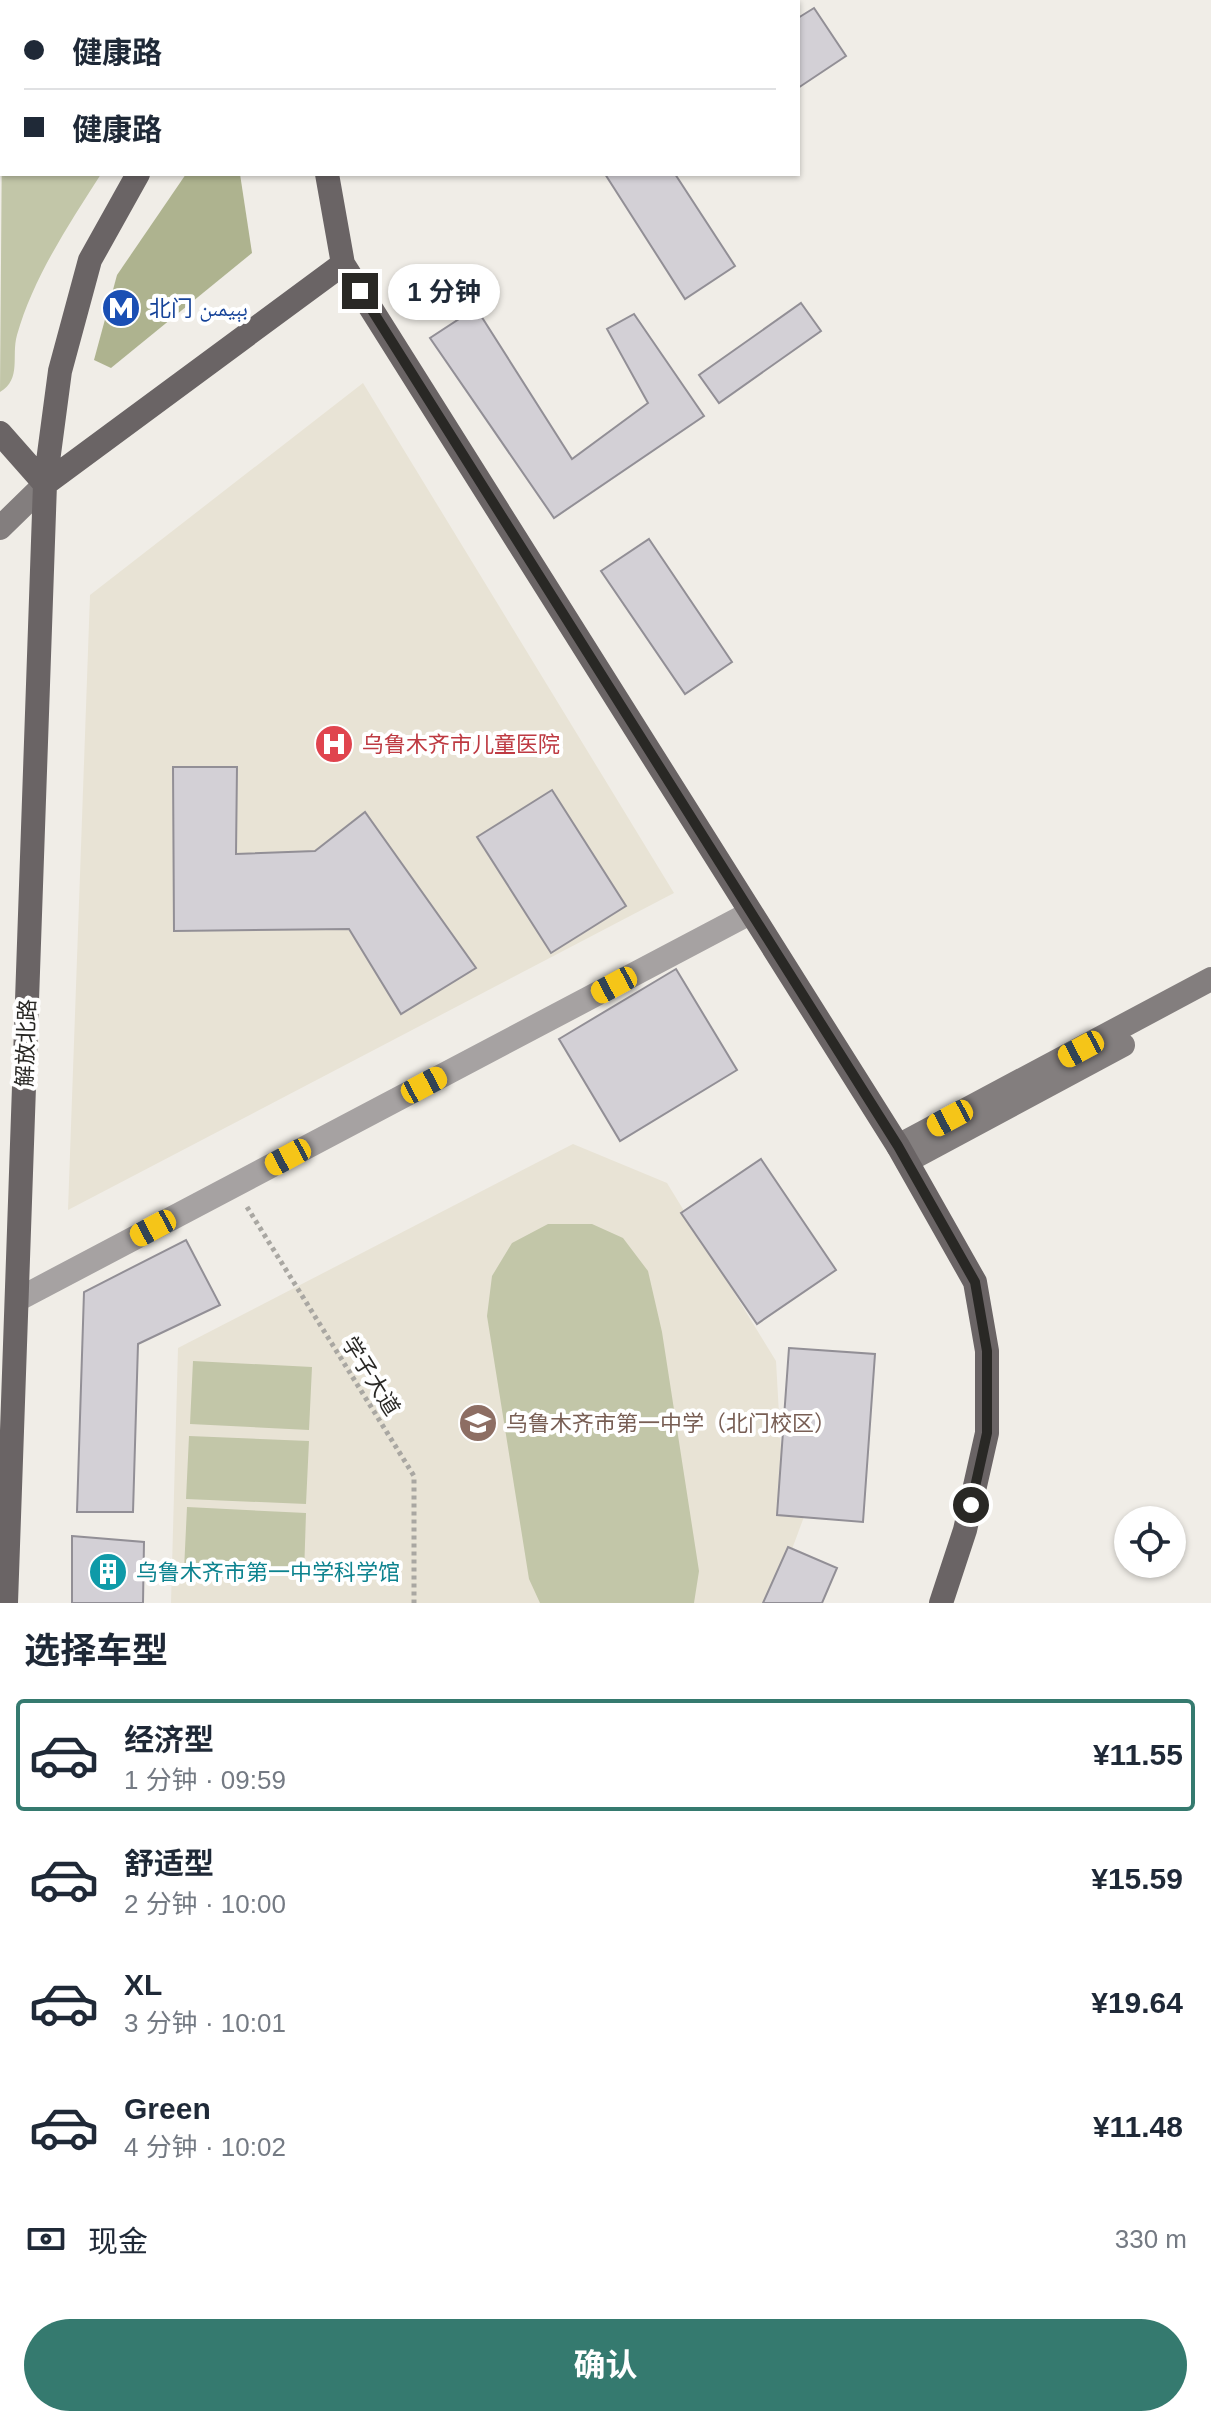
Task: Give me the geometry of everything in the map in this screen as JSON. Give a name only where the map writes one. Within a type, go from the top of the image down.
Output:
[{"type":"main road","name":"解放北路","points":[[6,1603],[45,484],[60,371],[90,260],[137,176]]},
{"type":"main road","points":[[327,176],[343,264],[902,1153],[975,1282],[987,1351],[987,1433],[965,1530],[941,1603]]},
{"type":"main road","points":[[0,433],[45,484],[343,264]]},
{"type":"street","points":[[0,528],[45,484]]},
{"type":"street","points":[[17,1300],[750,913]]},
{"type":"street","points":[[902,1153],[1211,979]]},
{"type":"street","points":[[902,1153],[1211,998]]},
{"type":"path","name":"学子大道","points":[[234,1186],[414,1476],[414,1603]]},
{"type":"shaded area","name":"乌鲁木齐市儿童医院","points":[[363,383],[674,893],[68,1210],[90,595]]},
{"type":"shaded area","name":"乌鲁木齐市第一中学（北门校区）","points":[[573,1144],[667,1183],[776,1361],[783,1485],[808,1506],[772,1603],[171,1603],[178,1348]]},
{"type":"green space","points":[[2,176],[100,176],[32,293],[15,343],[11,381],[0,392]]},
{"type":"green space","points":[[185,176],[240,176],[252,253],[111,368],[94,360],[117,275]]},
{"type":"green space","points":[[548,1224],[592,1224],[623,1238],[648,1271],[662,1332],[699,1571],[694,1603],[540,1603],[529,1579],[487,1316],[492,1276],[512,1243]]},
{"type":"green space","points":[[193,1361],[312,1367],[309,1430],[190,1424]]},
{"type":"green space","points":[[189,1436],[309,1441],[306,1504],[186,1499]]},
{"type":"green space","points":[[187,1507],[306,1513],[304,1575],[184,1570]]},
{"type":"building","points":[[814,8],[846,56],[800,87],[800,17]]},
{"type":"building","points":[[606,176],[676,176],[735,266],[685,299]]},
{"type":"building","points":[[801,303],[821,331],[719,403],[699,375]]},
{"type":"building","points":[[476,308],[572,459],[648,403],[607,329],[634,314],[704,416],[554,518],[430,338]]},
{"type":"building","points":[[649,539],[732,662],[685,694],[601,571]]},
{"type":"building","points":[[173,767],[237,767],[236,854],[315,851],[365,812],[476,968],[401,1014],[349,929],[174,931]]},
{"type":"building","points":[[552,790],[626,906],[551,953],[477,837]]},
{"type":"building","points":[[676,969],[737,1070],[620,1141],[559,1039]]},
{"type":"building","points":[[761,1159],[836,1270],[757,1324],[681,1213]]},
{"type":"building","points":[[186,1240],[220,1305],[138,1344],[133,1512],[77,1512],[84,1292]]},
{"type":"building","points":[[789,1348],[875,1354],[863,1522],[777,1515]]},
{"type":"building","name":"乌鲁木齐市第一中学科学馆","points":[[72,1536],[144,1542],[143,1603],[72,1603]]},
{"type":"building","points":[[788,1547],[837,1568],[822,1603],[763,1603]]},
{"type":"place","name":"北门 بېيمىن","points":[[121,308]]},
{"type":"place","name":"乌鲁木齐市儿童医院","points":[[334,744]]},
{"type":"place","name":"乌鲁木齐市第一中学（北门校区）","points":[[478,1423]]},
{"type":"place","name":"乌鲁木齐市第一中学科学馆","points":[[108,1572]]},
{"type":"route","points":[[360,291],[898,1146],[975,1282],[987,1351],[987,1433],[971,1505]]}]
